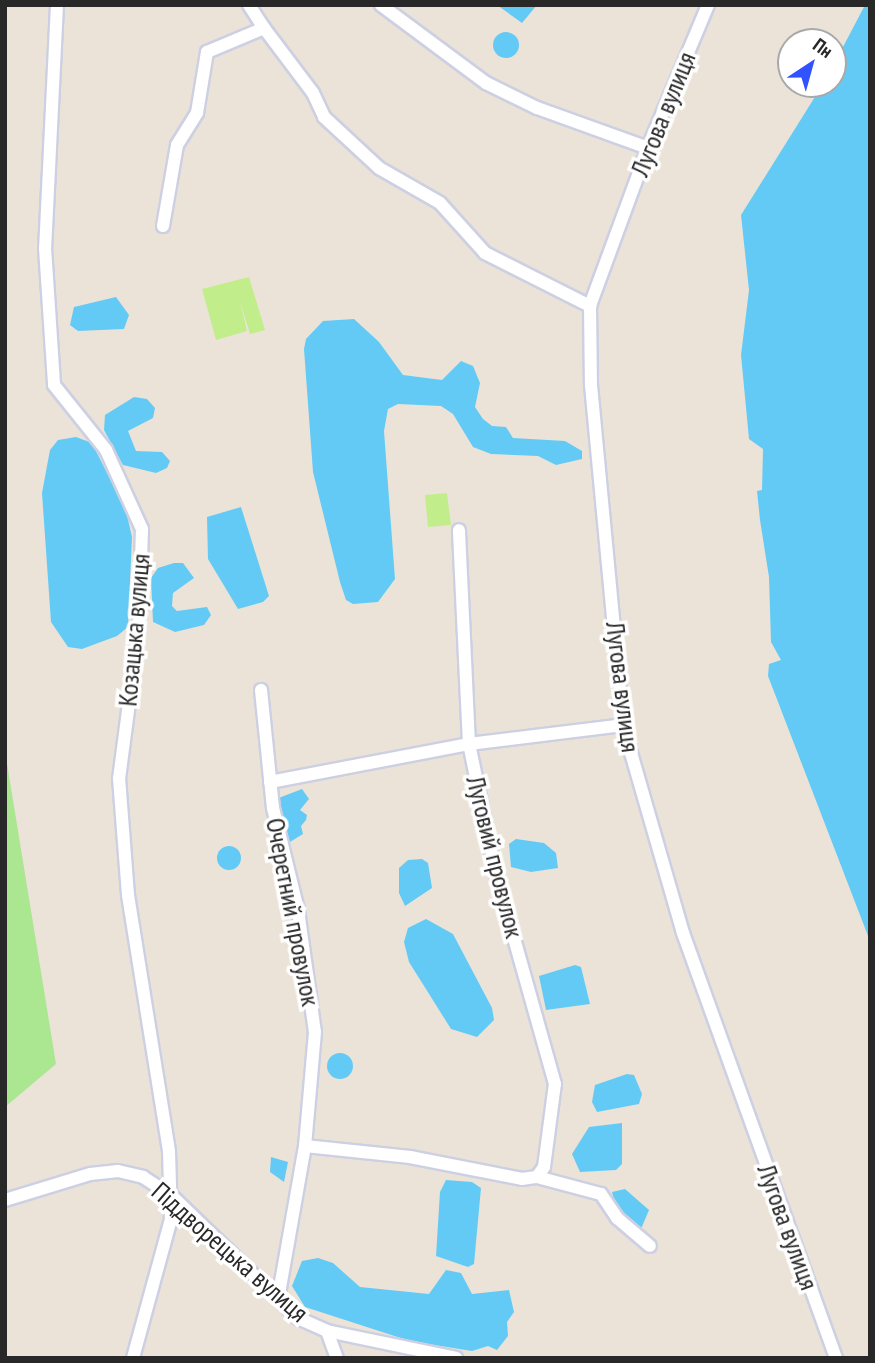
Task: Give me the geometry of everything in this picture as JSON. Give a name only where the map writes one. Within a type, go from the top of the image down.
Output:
[{"type":"street","name":"Козацька вулиця","points":[[57,5],[45,248],[54,386],[106,450],[142,529],[139,627],[119,778],[128,895],[169,1152],[171,1219],[133,1358]]},
{"type":"street","points":[[249,5],[313,93],[324,117],[379,168],[440,203],[485,253],[590,306]]},
{"type":"street","points":[[381,5],[486,83],[537,108],[648,148]]},
{"type":"street","name":"Лугова вулиця","points":[[708,5],[648,148],[590,306],[592,385],[623,725],[683,933],[836,1358]]},
{"type":"street","points":[[163,226],[177,145],[197,113],[207,52],[264,28]]},
{"type":"street","name":"Луговий провулок","points":[[460,530],[469,744],[496,874],[555,1084],[544,1167],[537,1177]]},
{"type":"street","name":"Очеретний провулок","points":[[261,690],[270,782],[311,988],[315,1032],[305,1146],[278,1299]]},
{"type":"street","points":[[270,782],[469,744],[623,725]]},
{"type":"street","points":[[305,1146],[410,1157],[522,1180],[537,1177],[601,1194],[617,1218],[650,1246]]},
{"type":"street","name":"Піддворецька вулиця","points":[[5,1200],[90,1174],[117,1171],[143,1177],[171,1195],[298,1318],[327,1331],[456,1358]]},
{"type":"street","points":[[327,1331],[337,1358]]},
{"type":"green space","points":[[249,277],[265,330],[250,334],[240,301],[247,331],[216,340],[202,289]]},
{"type":"green space","points":[[447,493],[451,525],[428,527],[425,495]]},
{"type":"green space","points":[[5,751],[56,1064],[5,1107]]},
{"type":"water","points":[[497,5],[537,5],[522,23]]},
{"type":"water","points":[[865,5],[870,5],[870,941],[768,676],[769,664],[781,660],[771,642],[769,577],[757,491],[762,490],[763,449],[749,439],[741,355],[749,290],[741,215],[814,98],[847,98],[847,39]]},
{"type":"water","points":[[506,32],[515,36],[519,45],[515,54],[506,58],[497,54],[493,45],[497,36]]},
{"type":"water","points":[[116,297],[129,315],[124,329],[78,331],[70,325],[74,307]]},
{"type":"water","points":[[354,319],[379,342],[403,375],[442,380],[461,361],[473,366],[480,383],[475,407],[483,419],[492,426],[506,427],[513,438],[565,441],[582,451],[582,459],[556,465],[538,456],[491,454],[473,447],[453,414],[441,406],[398,404],[388,409],[384,431],[395,579],[378,602],[353,604],[346,600],[340,582],[313,472],[304,349],[306,339],[323,321]]},
{"type":"water","points":[[134,397],[147,399],[155,408],[153,418],[128,431],[136,451],[162,452],[170,461],[167,468],[156,473],[123,465],[104,430],[105,415]]},
{"type":"water","points":[[76,437],[92,443],[126,511],[132,537],[128,627],[117,636],[82,649],[68,647],[51,622],[42,493],[50,450],[58,440]]},
{"type":"water","points":[[241,507],[269,596],[263,602],[238,609],[208,559],[207,517]]},
{"type":"water","points":[[183,563],[194,578],[173,593],[172,606],[177,611],[207,607],[211,615],[204,625],[175,632],[153,622],[151,578],[158,568]]},
{"type":"water","points":[[302,789],[309,799],[300,810],[307,815],[301,826],[303,834],[290,842],[276,799]]},
{"type":"water","points":[[516,839],[544,843],[556,853],[558,868],[531,872],[511,867],[509,844]]},
{"type":"water","points":[[229,846],[238,849],[241,858],[238,867],[229,870],[220,867],[217,858],[220,849]]},
{"type":"water","points":[[422,859],[428,863],[432,888],[405,906],[399,893],[399,868],[408,860]]},
{"type":"water","points":[[426,919],[453,934],[492,1008],[494,1020],[477,1037],[451,1029],[409,962],[404,942],[408,928]]},
{"type":"water","points":[[575,965],[581,967],[590,1004],[546,1010],[539,976]]},
{"type":"water","points":[[340,1053],[349,1057],[353,1066],[349,1075],[340,1079],[331,1075],[327,1066],[331,1057]]},
{"type":"water","points":[[627,1074],[634,1075],[642,1094],[639,1104],[597,1112],[592,1102],[595,1085]]},
{"type":"water","points":[[622,1123],[622,1164],[616,1170],[580,1172],[572,1154],[589,1127]]},
{"type":"water","points":[[271,1157],[288,1162],[284,1182],[270,1172]]},
{"type":"water","points":[[446,1180],[472,1182],[481,1188],[474,1264],[468,1267],[436,1256],[440,1192]]},
{"type":"water","points":[[625,1189],[649,1210],[641,1229],[632,1226],[615,1203],[612,1192]]},
{"type":"water","points":[[318,1258],[333,1263],[360,1287],[429,1294],[446,1270],[461,1273],[472,1294],[509,1290],[514,1312],[507,1322],[508,1336],[497,1350],[488,1346],[472,1351],[410,1341],[305,1307],[292,1286],[302,1261]]}]
